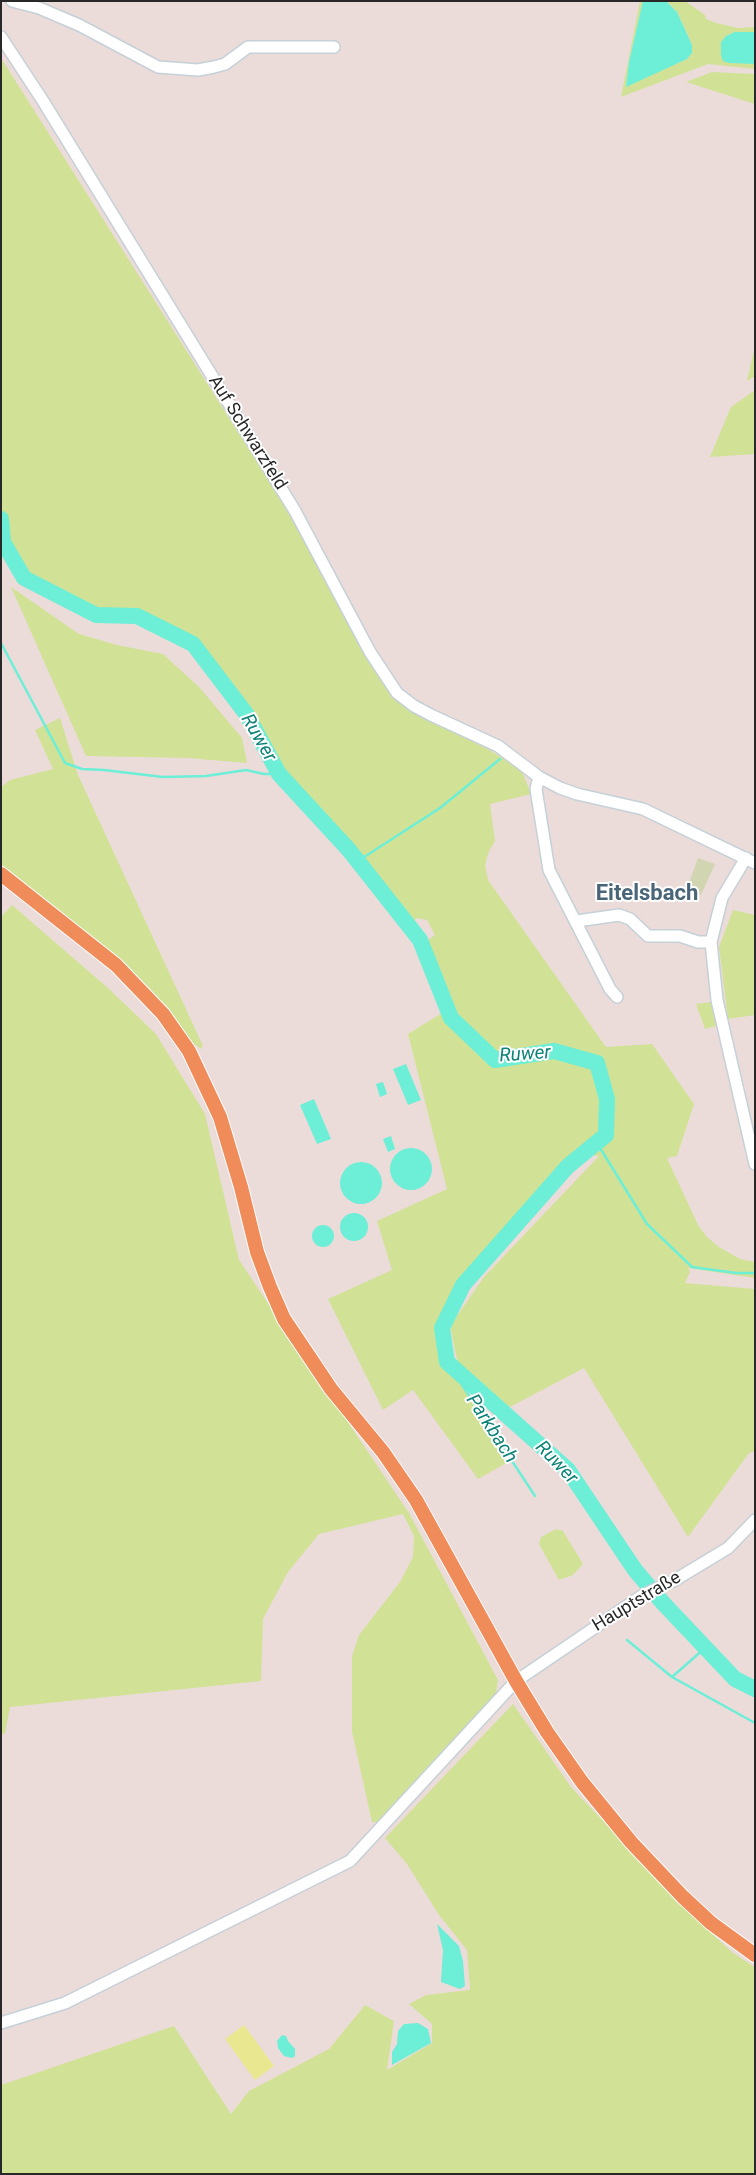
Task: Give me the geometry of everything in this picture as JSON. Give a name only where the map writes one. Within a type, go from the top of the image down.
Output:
[{"type":"main road","points":[[1,874],[116,965],[163,1014],[189,1051],[220,1117],[241,1187],[257,1252],[284,1319],[331,1389],[382,1452],[416,1500],[516,1681],[552,1739],[614,1823],[682,1897],[718,1929],[755,1955]]},
{"type":"street","points":[[12,1],[39,8],[79,24],[158,67],[198,70],[214,67],[226,64],[248,48],[334,47]]},
{"type":"street","name":"Auf Schwarzfeld","points":[[1,37],[43,101],[295,511],[370,652],[390,685],[404,700],[498,746],[539,776],[568,792],[643,809],[752,859]]},
{"type":"street","points":[[539,776],[536,789],[549,870],[577,921],[610,989],[617,997]]},
{"type":"street","points":[[752,859],[722,898],[711,942],[717,1000],[755,1164]]},
{"type":"street","points":[[577,921],[619,914],[630,919],[648,936],[680,936],[698,942],[711,942]]},
{"type":"street","name":"Hauptstraße","points":[[1,2023],[65,2003],[350,1861],[516,1681],[643,1595],[666,1584],[728,1548],[755,1520]]},
{"type":"shaded area","points":[[640,1],[643,1],[629,62],[626,86],[687,59],[692,53],[692,45],[677,12],[666,1],[685,1],[705,15],[706,19],[716,23],[738,28],[755,27],[755,69],[708,64],[621,97]]},
{"type":"shaded area","points":[[643,1],[666,1],[677,12],[692,45],[692,53],[687,59],[626,87],[629,62]]},
{"type":"shaded area","points":[[735,32],[755,32],[755,64],[723,61],[721,42],[726,36]]},
{"type":"shaded area","points":[[1,58],[286,508],[379,677],[392,696],[423,718],[476,742],[521,769],[531,794],[490,804],[495,841],[489,851],[485,865],[488,880],[606,1047],[652,1044],[694,1104],[677,1156],[667,1158],[698,1225],[707,1237],[719,1247],[740,1259],[755,1262],[755,1278],[688,1268],[690,1272],[685,1283],[755,1289],[755,1451],[749,1453],[688,1537],[584,1368],[506,1409],[458,1364],[450,1326],[484,1277],[599,1156],[583,1154],[568,1166],[463,1285],[442,1328],[447,1362],[512,1460],[478,1479],[413,1390],[383,1410],[328,1299],[392,1270],[377,1221],[447,1189],[408,1034],[447,1010],[422,944],[435,935],[427,920],[417,918],[409,926],[358,861],[279,774],[247,715],[193,644],[137,616],[96,615],[25,578],[3,542],[1,543]]},
{"type":"shaded area","points":[[712,72],[755,74],[755,104],[686,82]]},
{"type":"shaded area","points":[[755,346],[755,376],[747,381]]},
{"type":"shaded area","points":[[755,390],[755,454],[710,457],[731,407]]},
{"type":"shaded area","points":[[11,587],[79,634],[117,645],[163,654],[200,688],[242,738],[247,763],[188,758],[86,756]]},
{"type":"shaded area","points":[[60,718],[78,775],[203,1046],[201,1049],[190,1041],[165,1007],[1,864],[1,787],[10,780],[53,769],[35,730]]},
{"type":"shaded area","points":[[698,858],[715,864],[701,895],[686,891]]},
{"type":"shaded area","points":[[12,905],[108,988],[156,1034],[205,1114],[239,1260],[409,1513],[498,1680],[496,1693],[492,1698],[378,1822],[372,1822],[352,1732],[352,1656],[359,1635],[400,1582],[413,1557],[414,1536],[403,1514],[319,1534],[288,1572],[263,1619],[261,1681],[10,1707],[5,1733],[1,1735],[1,917]]},
{"type":"shaded area","points":[[733,910],[755,915],[755,1015],[728,1019],[719,947]]},
{"type":"shaded area","points":[[711,1002],[716,1026],[705,1029],[696,1004]]},
{"type":"shaded area","points":[[406,1064],[421,1100],[408,1105],[393,1069]]},
{"type":"shaded area","points":[[383,1082],[387,1094],[380,1097],[376,1084]]},
{"type":"shaded area","points":[[314,1099],[331,1139],[317,1144],[300,1105]]},
{"type":"shaded area","points":[[391,1136],[395,1149],[388,1152],[383,1139]]},
{"type":"shaded area","points":[[415,1148],[423,1151],[429,1157],[432,1169],[429,1181],[423,1187],[407,1190],[399,1187],[393,1181],[390,1165],[393,1157],[399,1151]]},
{"type":"shaded area","points":[[365,1162],[373,1165],[379,1171],[382,1183],[379,1195],[373,1201],[357,1204],[349,1201],[343,1195],[340,1179],[343,1171],[349,1165]]},
{"type":"shaded area","points":[[354,1213],[364,1217],[368,1227],[364,1237],[354,1241],[344,1237],[340,1227],[344,1217]]},
{"type":"shaded area","points":[[323,1225],[331,1228],[334,1236],[331,1244],[323,1247],[315,1244],[312,1236],[315,1228]]},
{"type":"shaded area","points":[[556,1529],[563,1531],[583,1564],[573,1575],[559,1580],[539,1544],[541,1537]]},
{"type":"shaded area","points":[[513,1704],[571,1787],[698,1921],[733,1953],[755,1967],[755,2174],[1,2174],[1,2085],[174,2026],[231,2114],[249,2091],[329,2049],[365,2005],[394,2021],[387,2070],[432,2043],[432,2024],[409,2004],[426,1995],[470,1990],[467,1950],[439,1915],[407,1864],[385,1838]]},
{"type":"shaded area","points":[[437,1924],[459,1946],[463,1961],[465,1986],[460,1989],[441,1982],[443,1950]]},
{"type":"shaded area","points":[[418,2023],[428,2029],[431,2043],[392,2065],[392,2052],[397,2044],[398,2031],[404,2024]]},
{"type":"shaded area","points":[[244,2025],[274,2066],[255,2080],[225,2039]]},
{"type":"shaded area","points":[[282,2035],[286,2036],[295,2049],[295,2056],[292,2058],[284,2056],[278,2048],[277,2041]]},
{"type":"waterway","name":"Ruwer","points":[[1,519],[3,542],[24,578],[96,615],[137,616],[193,644],[247,715],[279,774],[349,850],[420,940],[451,1018],[495,1060],[554,1051],[597,1063],[607,1099],[606,1135],[568,1166],[463,1285],[442,1328],[447,1362],[568,1470],[635,1570],[663,1603],[735,1679],[755,1689]]},
{"type":"waterway","points":[[1,643],[65,763],[82,769],[163,777],[206,776],[246,770],[264,774],[279,774]]},
{"type":"waterway","points":[[358,861],[440,808],[500,759]]},
{"type":"waterway","points":[[597,1143],[647,1224],[692,1267],[736,1273],[755,1273]]},
{"type":"waterway","name":"Parkbach","points":[[447,1362],[535,1496]]},
{"type":"waterway","name":"Parkbach","points":[[627,1640],[672,1677],[755,1723]]},
{"type":"waterway","name":"Parkbach","points":[[672,1677],[705,1648]]},
{"type":"district","name":"Eitelsbach","points":[[647,894]]}]
